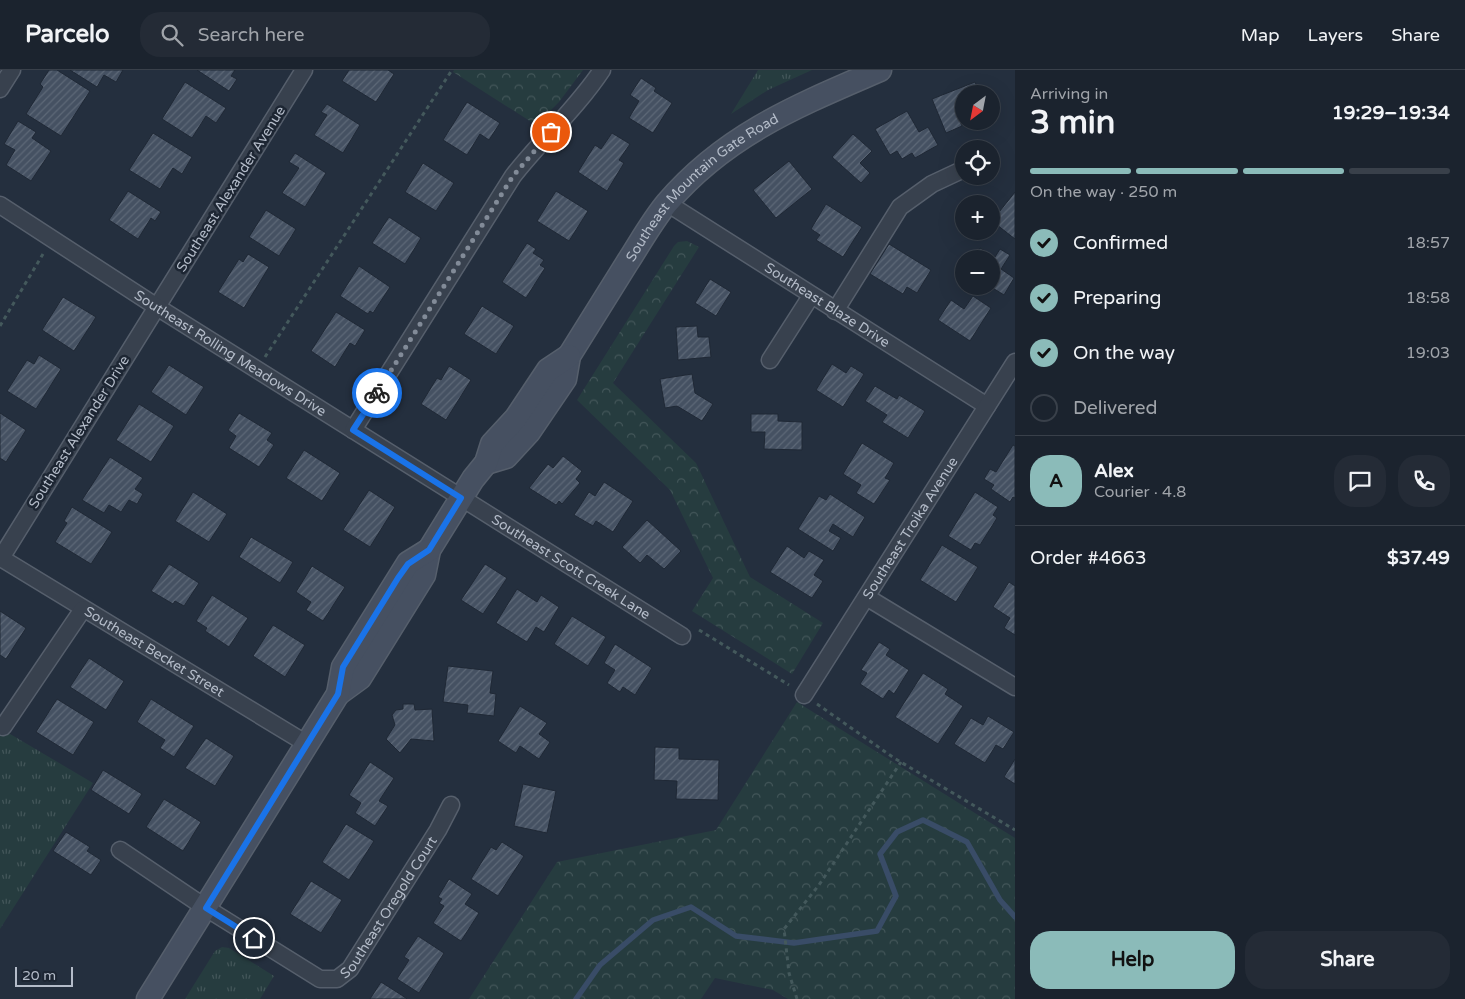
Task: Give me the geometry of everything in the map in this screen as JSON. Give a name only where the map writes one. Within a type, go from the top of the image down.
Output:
[{"type":"street","points":[[0,89],[12,70]]},
{"type":"street","name":"Southeast Alexander Avenue","points":[[157,307],[304,70]]},
{"type":"street","points":[[353,430],[513,176],[530,154],[573,110],[602,70]]},
{"type":"street","name":"Southeast Mountain Gate Road","points":[[148,999],[338,694],[343,667],[408,564],[429,550],[461,498],[486,463],[506,457],[529,432],[565,379],[569,356],[667,203],[702,167],[752,130],[792,108],[880,70]]},
{"type":"street","points":[[835,311],[900,207],[932,184],[955,173]]},
{"type":"street","name":"Southeast Blaze Drive","points":[[667,203],[987,406]]},
{"type":"street","name":"Southeast Rolling Meadows Drive","points":[[0,205],[157,307],[461,498]]},
{"type":"street","points":[[770,360],[811,296]]},
{"type":"street","name":"Southeast Alexander Drive","points":[[1,558],[157,307]]},
{"type":"street","name":"Southeast Troika Avenue","points":[[804,695],[868,598],[1015,362]]},
{"type":"street","name":"Southeast Scott Creek Lane","points":[[461,498],[682,636]]},
{"type":"street","name":"Southeast Becket Street","points":[[1,558],[307,744]]},
{"type":"street","points":[[868,598],[1015,687]]},
{"type":"street","points":[[3,727],[83,609]]},
{"type":"street","name":"Southeast Oregold Court","points":[[120,850],[206,908],[320,979],[337,979],[350,969],[438,830],[451,804]]},
{"type":"path","points":[[257,370],[452,70]]},
{"type":"path","points":[[0,326],[52,238]]},
{"type":"path","points":[[697,629],[804,695],[901,762],[1015,830]]},
{"type":"path","points":[[797,999],[789,973],[784,929],[824,877],[901,762]]},
{"type":"green space","points":[[454,70],[583,70],[559,102],[536,125],[453,72]]},
{"type":"green space","points":[[758,70],[812,70],[768,90],[731,114]]},
{"type":"green space","points":[[687,241],[699,247],[613,383],[696,463],[750,577],[823,623],[792,674],[692,611],[713,578],[670,490],[577,400],[674,246],[678,242]]},
{"type":"green space","points":[[797,702],[1015,838],[1015,999],[788,999],[773,990],[715,978],[701,999],[469,999],[557,862],[716,830]]},
{"type":"green space","points":[[0,728],[93,783],[0,929]]},
{"type":"green space","points":[[222,947],[229,948],[274,976],[260,999],[185,999],[215,951]]},
{"type":"building","points":[[49,70],[57,70],[90,91],[61,136],[26,114],[43,87],[40,84]]},
{"type":"building","points":[[70,70],[123,70],[116,82],[104,75],[97,87]]},
{"type":"building","points":[[197,70],[235,70],[231,76],[237,79],[229,91]]},
{"type":"building","points":[[349,70],[388,70],[394,74],[376,102],[342,81]]},
{"type":"building","points":[[641,78],[656,88],[654,91],[672,103],[653,133],[629,118],[639,101],[630,95]]},
{"type":"building","points":[[185,82],[226,108],[216,123],[206,116],[192,138],[162,119]]},
{"type":"building","points":[[955,90],[955,129],[946,133],[932,99]]},
{"type":"building","points":[[467,102],[500,123],[489,140],[480,134],[467,155],[443,140]]},
{"type":"building","points":[[327,104],[360,125],[343,153],[314,135],[327,115],[321,112]]},
{"type":"building","points":[[907,111],[919,132],[928,127],[938,145],[915,158],[912,153],[902,159],[897,151],[890,155],[875,129]]},
{"type":"building","points":[[18,121],[36,132],[32,138],[51,151],[31,181],[6,165],[15,150],[4,144]]},
{"type":"building","points":[[153,133],[192,157],[182,174],[173,168],[160,189],[129,170]]},
{"type":"building","points":[[612,133],[630,144],[619,160],[624,163],[607,191],[578,172],[595,145],[601,149]]},
{"type":"building","points":[[853,134],[872,151],[860,163],[870,173],[861,183],[832,157]]},
{"type":"building","points":[[295,153],[326,173],[305,207],[282,193],[299,168],[289,162]]},
{"type":"building","points":[[789,161],[812,189],[776,218],[753,190]]},
{"type":"building","points":[[423,163],[454,183],[436,211],[405,192]]},
{"type":"building","points":[[128,191],[161,212],[155,221],[151,218],[138,239],[109,220]]},
{"type":"building","points":[[556,191],[588,211],[569,241],[537,221]]},
{"type":"building","points":[[1015,192],[1015,239],[1000,227],[1000,211]]},
{"type":"building","points":[[826,204],[862,227],[843,257],[816,240],[820,235],[811,229]]},
{"type":"building","points":[[266,210],[296,229],[279,256],[249,237]]},
{"type":"building","points":[[389,217],[421,238],[405,264],[372,243]]},
{"type":"building","points":[[527,243],[536,249],[533,253],[544,260],[540,265],[545,268],[526,298],[502,282]]},
{"type":"building","points":[[889,244],[931,270],[917,293],[907,287],[903,294],[870,274]]},
{"type":"building","points":[[1000,249],[1010,255],[1001,269],[1014,278],[1004,295],[1000,293]]},
{"type":"building","points":[[248,254],[269,267],[244,308],[218,292],[239,259],[243,262]]},
{"type":"building","points":[[359,266],[390,287],[373,313],[370,311],[368,314],[340,296]]},
{"type":"building","points":[[710,279],[731,292],[716,316],[695,303]]},
{"type":"building","points":[[973,296],[991,308],[970,341],[938,320],[951,300],[964,309]]},
{"type":"building","points":[[63,297],[96,317],[74,351],[42,330]]},
{"type":"building","points":[[482,306],[514,326],[496,354],[464,334]]},
{"type":"building","points":[[336,312],[365,330],[355,346],[350,343],[335,367],[311,351]]},
{"type":"building","points":[[697,326],[698,337],[709,337],[711,357],[678,360],[676,327]]},
{"type":"building","points":[[39,355],[61,369],[36,409],[7,391],[27,360],[34,364]]},
{"type":"building","points":[[832,364],[846,373],[851,366],[864,374],[843,407],[816,390]]},
{"type":"building","points":[[169,365],[204,387],[186,415],[151,392]]},
{"type":"building","points":[[449,366],[471,380],[446,420],[421,404],[437,378],[441,380]]},
{"type":"building","points":[[692,374],[695,393],[713,404],[702,421],[677,406],[665,408],[660,379]]},
{"type":"building","points":[[875,386],[897,399],[899,395],[925,411],[908,438],[882,422],[887,415],[865,401]]},
{"type":"building","points":[[139,404],[174,426],[151,462],[116,440]]},
{"type":"building","points":[[0,413],[26,430],[6,462],[0,458]]},
{"type":"building","points":[[239,413],[272,433],[267,440],[274,445],[259,467],[229,448],[236,436],[228,430]]},
{"type":"building","points":[[751,414],[778,414],[778,421],[802,422],[802,450],[764,449],[765,432],[751,432]]},
{"type":"building","points":[[862,443],[894,463],[885,478],[890,480],[874,504],[856,493],[861,485],[843,474]]},
{"type":"building","points":[[1013,445],[1015,446],[1015,498],[1013,497],[1010,502],[991,489],[994,485],[984,479],[990,469],[996,472]]},
{"type":"building","points":[[304,450],[340,473],[322,501],[286,478]]},
{"type":"building","points":[[563,456],[582,471],[576,479],[580,483],[562,504],[559,501],[556,505],[529,488],[548,464],[553,468]]},
{"type":"building","points":[[110,457],[143,478],[135,489],[143,494],[137,504],[129,500],[121,512],[109,505],[104,513],[82,500]]},
{"type":"building","points":[[604,482],[633,501],[613,532],[596,521],[593,526],[574,515],[589,492],[595,496]]},
{"type":"building","points":[[369,490],[395,507],[370,547],[343,530]]},
{"type":"building","points":[[193,492],[227,514],[209,542],[175,521]]},
{"type":"building","points":[[975,492],[998,507],[993,515],[997,518],[980,545],[975,543],[971,550],[948,536]]},
{"type":"building","points":[[830,494],[865,517],[853,537],[833,524],[829,531],[841,538],[833,551],[798,529],[819,496],[826,500]]},
{"type":"building","points":[[72,507],[112,532],[91,564],[55,542],[67,523],[64,521]]},
{"type":"building","points":[[647,520],[681,551],[664,569],[647,555],[640,563],[622,547]]},
{"type":"building","points":[[251,537],[293,562],[280,583],[239,557]]},
{"type":"building","points":[[942,545],[978,567],[956,602],[920,580]]},
{"type":"building","points":[[787,546],[804,558],[809,551],[824,560],[814,575],[823,581],[812,598],[770,572]]},
{"type":"building","points":[[169,564],[199,583],[184,606],[175,601],[173,604],[151,591]]},
{"type":"building","points":[[485,564],[507,578],[483,614],[461,600]]},
{"type":"building","points":[[312,566],[345,587],[323,621],[306,610],[311,602],[296,592]]},
{"type":"building","points":[[1009,582],[1015,586],[1015,635],[1004,628],[1010,618],[993,607]]},
{"type":"building","points":[[517,589],[537,602],[541,595],[559,607],[544,632],[536,627],[527,642],[496,623]]},
{"type":"building","points":[[212,595],[248,618],[229,647],[205,631],[207,628],[196,621]]},
{"type":"building","points":[[0,611],[26,628],[6,659],[0,655]]},
{"type":"building","points":[[572,616],[606,637],[588,666],[554,644]]},
{"type":"building","points":[[273,625],[305,645],[285,677],[253,656]]},
{"type":"building","points":[[879,642],[890,649],[886,655],[909,670],[894,694],[889,690],[883,699],[860,684],[867,673],[861,670]]},
{"type":"building","points":[[615,644],[652,668],[635,695],[623,687],[620,692],[607,683],[615,670],[604,663]]},
{"type":"building","points":[[89,658],[124,681],[106,710],[70,687]]},
{"type":"building","points":[[448,666],[493,671],[490,693],[496,694],[494,716],[467,713],[468,705],[443,702]]},
{"type":"building","points":[[923,673],[948,689],[945,694],[963,706],[938,744],[895,717]]},
{"type":"building","points":[[57,699],[94,722],[73,755],[36,732]]},
{"type":"building","points":[[151,699],[194,726],[174,757],[160,748],[165,740],[137,722]]},
{"type":"building","points":[[403,704],[414,704],[415,710],[432,709],[434,741],[411,739],[400,753],[386,739],[395,725],[392,715],[396,710],[403,709]]},
{"type":"building","points":[[520,706],[547,723],[539,734],[550,742],[539,759],[520,746],[516,753],[498,741]]},
{"type":"building","points":[[988,716],[1014,732],[1003,749],[996,745],[985,763],[954,744],[971,718],[983,725]]},
{"type":"building","points":[[206,738],[234,756],[215,786],[185,768]]},
{"type":"building","points":[[655,747],[679,748],[679,759],[719,760],[718,800],[676,799],[677,781],[654,780]]},
{"type":"building","points":[[1015,759],[1015,784],[1004,777]]},
{"type":"building","points":[[370,762],[394,778],[379,801],[388,806],[375,826],[355,813],[361,803],[349,795]]},
{"type":"building","points":[[103,770],[142,794],[129,814],[91,790]]},
{"type":"building","points":[[523,784],[556,791],[547,833],[514,826]]},
{"type":"building","points":[[164,799],[201,822],[183,851],[146,827]]},
{"type":"building","points":[[346,824],[374,841],[349,880],[322,862]]},
{"type":"building","points":[[66,832],[90,847],[87,851],[101,860],[91,875],[53,851]]},
{"type":"building","points":[[502,842],[524,856],[498,896],[471,879],[491,847],[496,850]]},
{"type":"building","points":[[449,879],[472,894],[465,904],[479,913],[461,941],[433,923],[444,906],[439,903],[442,899],[438,897]]},
{"type":"building","points":[[311,881],[342,900],[321,933],[290,914]]},
{"type":"building","points":[[418,936],[444,953],[419,993],[397,979],[409,960],[404,957]]},
{"type":"building","points":[[381,982],[403,996],[407,999],[370,999]]},
{"type":"waterway","points":[[576,999],[600,965],[653,920],[691,907],[736,936],[794,943],[877,931],[896,896],[880,854],[897,832],[923,820],[967,842],[1000,900],[1015,917]]},
{"type":"way so far","points":[[377,393],[513,176],[530,154],[551,132]]},
{"type":"route","points":[[254,938],[206,908],[338,694],[343,667],[398,578],[408,564],[429,550],[461,498],[353,430],[377,393]]}]
